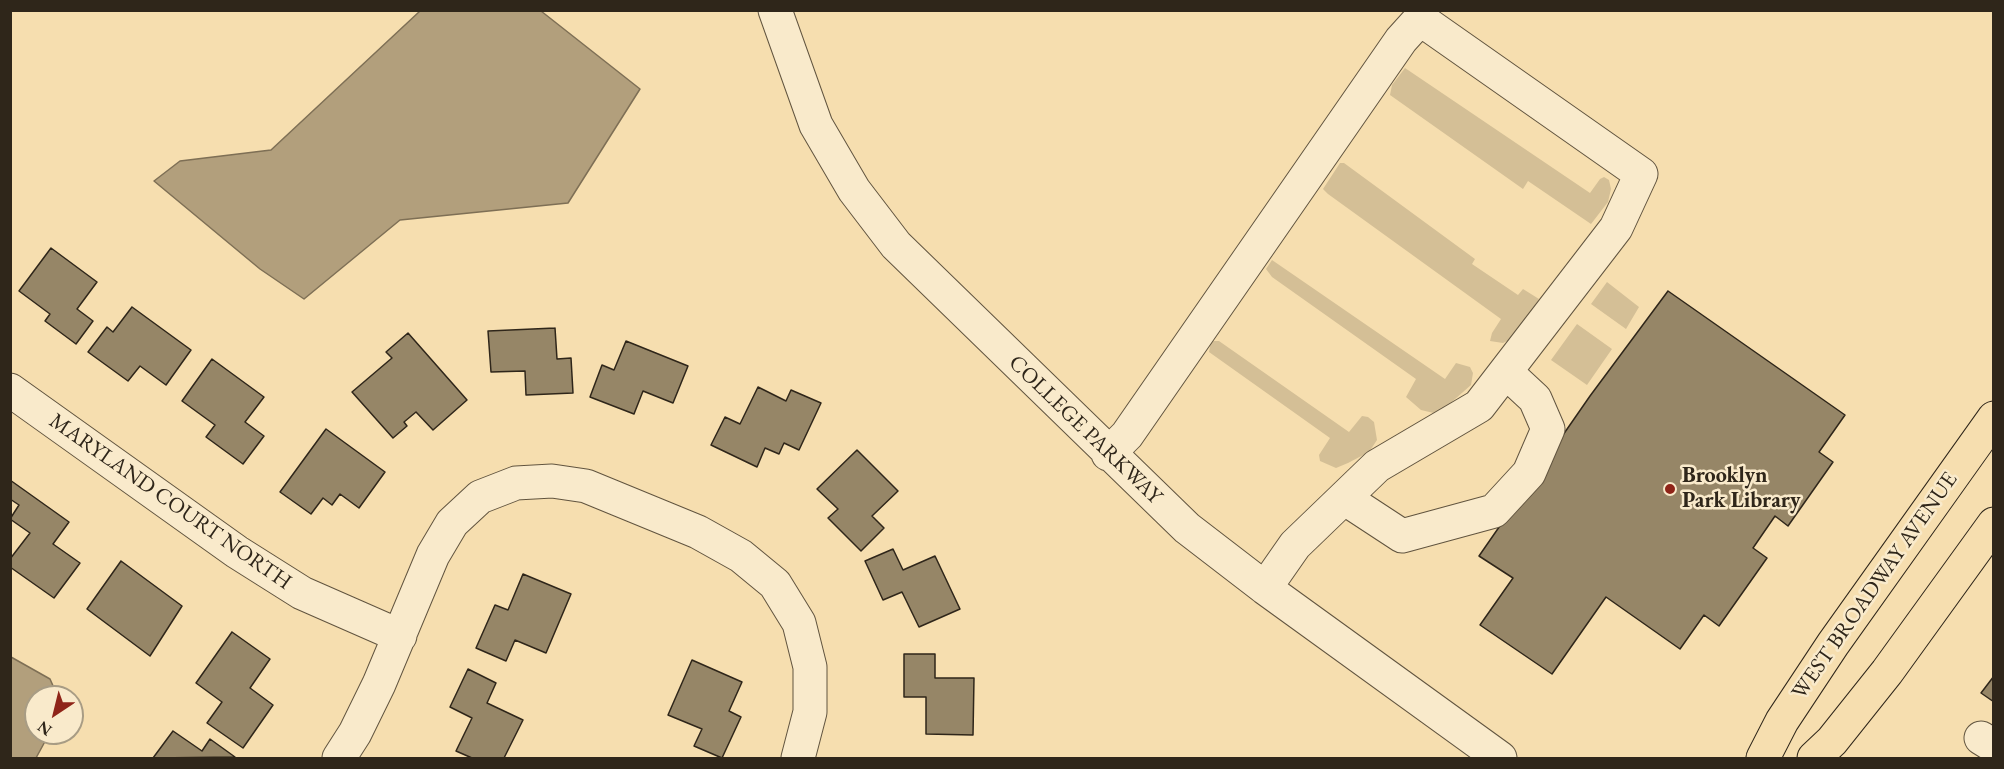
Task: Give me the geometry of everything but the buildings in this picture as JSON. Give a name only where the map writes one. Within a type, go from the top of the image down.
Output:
[{"type":"main road","name":"WEST BROADWAY AVENUE","points":[[1763,759],[1782,721],[1833,644],[1994,418]]},
{"type":"main road","points":[[1814,759],[1832,741],[1887,672],[1994,524]]},
{"type":"street","name":"COLLEGE PARKWAY","points":[[775,10],[787,50],[816,125],[868,208],[896,245],[1186,528],[1264,588],[1500,759]]},
{"type":"street","points":[[1108,454],[1127,435],[1401,40],[1420,19],[1641,174],[1616,228],[1479,406],[1377,466],[1295,545],[1264,588]]},
{"type":"street","points":[[1344,498],[1402,536],[1494,511],[1529,473],[1548,429],[1535,399],[1506,372]]},
{"type":"street","name":"MARYLAND COURT NORTH","points":[[10,390],[237,552],[302,593],[400,636]]},
{"type":"street","points":[[339,759],[364,714],[400,636],[433,555],[452,523],[480,497],[516,483],[552,482],[586,486],[698,532],[741,556],[776,584],[799,623],[810,667],[810,712],[798,759]]},
{"type":"shaded area","points":[[420,11],[541,11],[640,89],[568,203],[400,220],[304,299],[260,269],[154,181],[180,161],[271,150]]},
{"type":"shaded area","points":[[1405,68],[1590,193],[1600,179],[1604,177],[1609,180],[1611,189],[1608,202],[1591,224],[1528,181],[1523,189],[1390,95],[1392,85]]},
{"type":"shaded area","points":[[1340,163],[1344,163],[1475,259],[1472,264],[1518,295],[1523,289],[1539,299],[1517,336],[1503,343],[1490,341],[1501,319],[1328,194],[1323,189]]},
{"type":"shaded area","points":[[1272,260],[1445,379],[1456,363],[1470,367],[1473,373],[1471,385],[1438,414],[1421,410],[1406,397],[1416,379],[1272,277],[1266,269]]},
{"type":"shaded area","points":[[1607,282],[1639,307],[1626,329],[1591,304]]},
{"type":"shaded area","points":[[1577,324],[1612,349],[1587,385],[1551,360]]},
{"type":"shaded area","points":[[1211,341],[1219,341],[1349,432],[1362,416],[1368,417],[1374,422],[1377,440],[1369,452],[1336,468],[1320,461],[1319,455],[1330,438],[1209,352]]},
{"type":"shaded area","points":[[11,657],[50,679],[53,685],[24,685],[24,745],[43,745],[36,758],[11,758]]},
{"type":"place","name":"Brooklyn Park Library","points":[[1670,489]]}]
